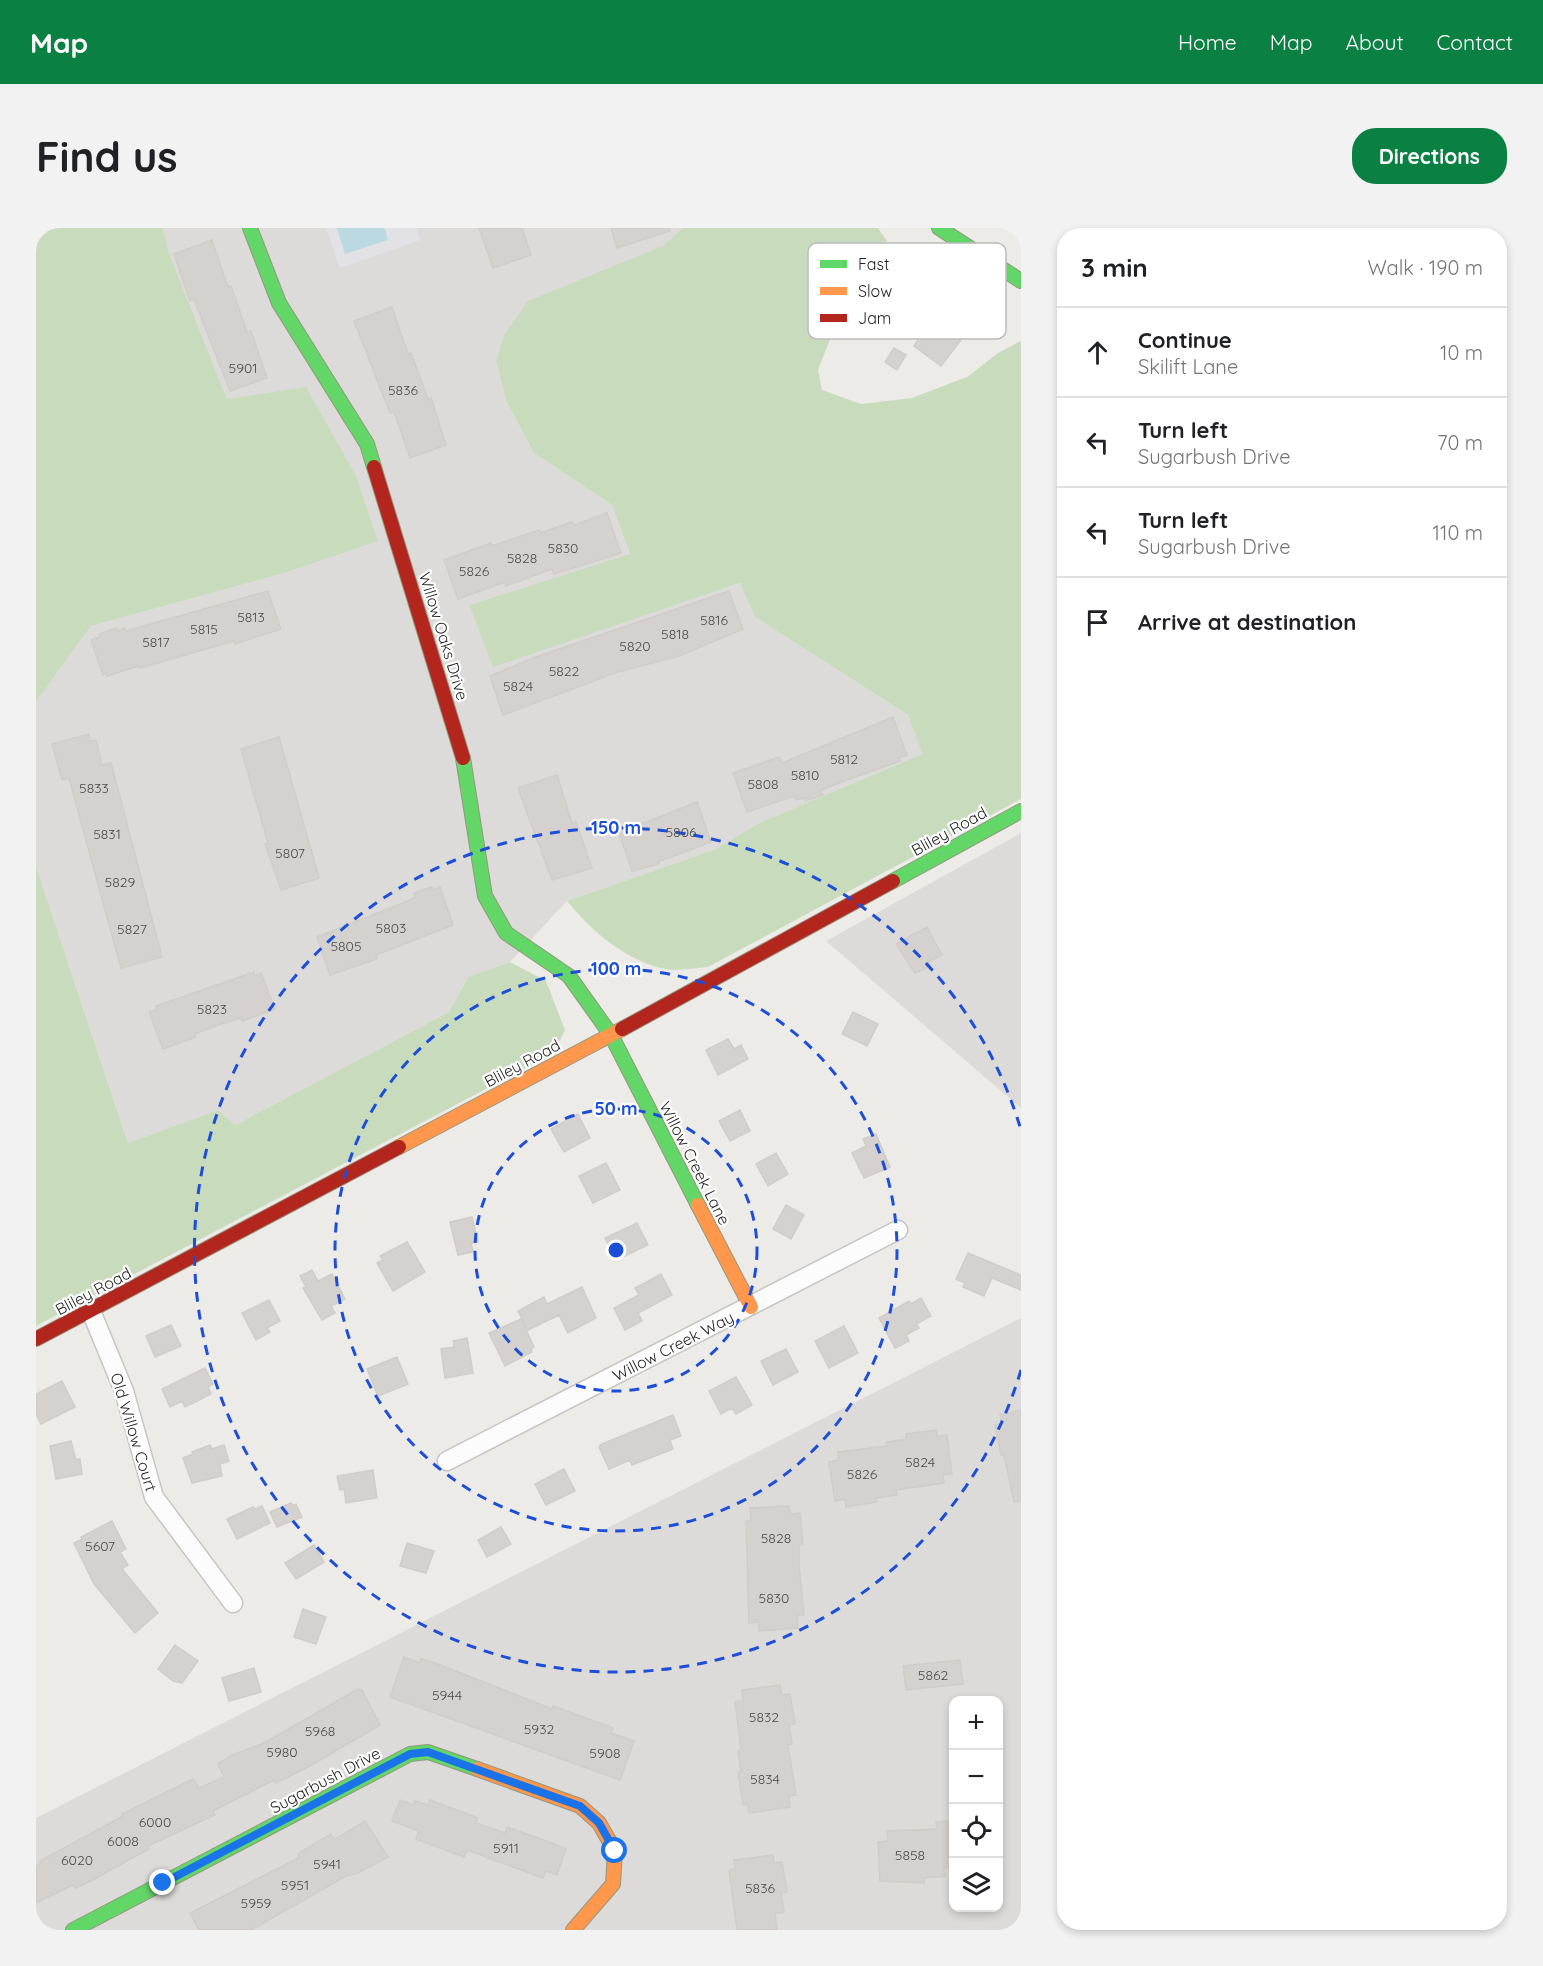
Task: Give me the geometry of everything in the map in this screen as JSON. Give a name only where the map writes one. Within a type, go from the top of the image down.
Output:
[{"type":"street","name":"Willow Oaks Drive","points":[[250,228],[279,303],[367,444],[465,764],[484,896],[506,933],[569,976],[611,1035]]},
{"type":"street","points":[[939,228],[962,243]]},
{"type":"street","points":[[1006,271],[1021,281]]},
{"type":"street","name":"Bliley Road","points":[[36,1339],[611,1035],[1021,811]]},
{"type":"street","name":"Willow Creek Lane","points":[[611,1035],[751,1307]]},
{"type":"street","name":"Willow Creek Way","points":[[447,1461],[898,1230]]},
{"type":"street","name":"Old Willow Court","points":[[91,1311],[124,1391],[154,1497],[233,1603]]},
{"type":"street","name":"Sugarbush Drive","points":[[73,1930],[410,1754],[428,1752],[580,1806],[599,1823],[615,1851],[613,1884],[573,1930]]},
{"type":"shaded area","points":[[163,228],[682,228],[663,246],[504,336],[496,362],[506,401],[534,453],[612,505],[630,555],[469,605],[493,666],[741,583],[755,617],[908,715],[922,754],[759,823],[716,849],[567,901],[510,962],[468,977],[449,1012],[235,1125],[218,1110],[128,1143],[36,866],[36,702],[91,626],[278,575],[377,540],[227,399],[169,253]]},
{"type":"shaded area","points":[[326,228],[337,228],[345,254],[388,239],[384,228],[416,228],[420,240],[340,268]]},
{"type":"shaded area","points":[[1021,833],[1021,1108],[826,941]]},
{"type":"shaded area","points":[[1021,1318],[1021,1930],[36,1930],[36,1818]]},
{"type":"green space","points":[[36,228],[163,228],[169,253],[227,399],[306,387],[356,476],[378,541],[278,575],[91,626],[36,702]]},
{"type":"green space","points":[[682,228],[878,228],[887,241],[886,243],[808,243],[808,339],[831,339],[818,370],[822,390],[861,404],[912,398],[967,377],[998,353],[1021,341],[1021,799],[708,967],[672,970],[633,958],[597,933],[567,901],[716,849],[759,823],[922,754],[908,715],[755,617],[740,583],[493,667],[469,605],[630,554],[612,505],[534,453],[506,401],[496,361],[504,335],[528,301],[663,246]]},
{"type":"green space","points":[[36,866],[128,1143],[218,1110],[235,1125],[449,1012],[468,977],[510,962],[546,981],[565,1030],[554,1053],[36,1326]]},
{"type":"water","points":[[337,228],[384,228],[388,240],[345,254]]},
{"type":"building","points":[[479,228],[522,228],[531,255],[493,268]]},
{"type":"building","points":[[611,228],[670,228],[670,231],[617,248]]},
{"type":"building","points":[[212,240],[247,332],[251,331],[267,378],[230,391],[194,299],[190,301],[174,254]]},
{"type":"building","points":[[392,307],[408,354],[411,353],[428,399],[431,398],[446,445],[410,458],[394,412],[390,413],[354,321]]},
{"type":"building","points":[[918,339],[962,339],[941,366],[914,346]]},
{"type":"building","points":[[894,348],[906,355],[897,370],[885,362]]},
{"type":"building","points":[[607,513],[621,553],[554,574],[552,569],[506,586],[505,582],[458,599],[444,560],[491,543],[492,546],[539,530],[540,533],[572,522],[574,525]]},
{"type":"building","points":[[268,591],[281,629],[235,644],[234,641],[140,668],[139,666],[107,676],[106,673],[103,675],[91,640],[100,637],[99,634],[117,628],[118,631],[125,628],[126,631]]},
{"type":"building","points":[[729,591],[743,629],[679,656],[618,672],[503,715],[490,676],[533,658]]},
{"type":"building","points":[[893,717],[907,755],[898,758],[900,761],[828,787],[821,791],[823,795],[805,801],[804,798],[796,800],[794,796],[747,812],[733,773],[779,757],[782,763]]},
{"type":"building","points":[[89,734],[90,741],[96,740],[102,765],[111,763],[162,957],[121,968],[69,778],[62,780],[52,744]]},
{"type":"building","points":[[279,737],[319,878],[281,890],[265,844],[268,843],[241,749]]},
{"type":"building","points":[[557,775],[572,823],[576,822],[592,868],[552,880],[518,788]]},
{"type":"building","points":[[697,802],[711,842],[658,862],[659,864],[632,871],[619,833]]},
{"type":"building","points":[[432,887],[433,890],[440,887],[453,925],[376,955],[377,959],[330,975],[317,937],[408,901],[415,897],[414,893]]},
{"type":"building","points":[[927,927],[942,955],[928,962],[930,966],[915,973],[896,944]]},
{"type":"building","points":[[254,972],[255,976],[261,973],[275,1009],[242,1021],[241,1018],[221,1024],[194,1034],[196,1037],[163,1049],[149,1012],[157,1009],[156,1006]]},
{"type":"building","points":[[853,1012],[878,1024],[867,1046],[842,1034]]},
{"type":"building","points":[[728,1039],[734,1049],[741,1045],[748,1059],[718,1075],[706,1050]]},
{"type":"building","points":[[740,1110],[750,1131],[730,1141],[719,1121]]},
{"type":"building","points":[[578,1114],[590,1138],[564,1152],[551,1129]]},
{"type":"building","points":[[876,1134],[890,1167],[864,1178],[852,1153],[866,1146],[863,1139]]},
{"type":"building","points":[[776,1153],[788,1174],[768,1186],[756,1164]]},
{"type":"building","points":[[606,1163],[620,1190],[593,1203],[579,1176]]},
{"type":"building","points":[[786,1205],[804,1215],[791,1239],[773,1229]]},
{"type":"building","points":[[472,1217],[478,1242],[471,1243],[473,1252],[458,1255],[450,1222]]},
{"type":"building","points":[[637,1223],[648,1245],[625,1256],[621,1248],[612,1252],[605,1238]]},
{"type":"building","points":[[407,1242],[425,1272],[393,1291],[377,1263],[383,1260],[380,1256]]},
{"type":"building","points":[[968,1253],[1021,1275],[1021,1290],[992,1278],[984,1296],[963,1287],[965,1283],[956,1279]]},
{"type":"building","points":[[312,1270],[318,1281],[332,1274],[345,1299],[331,1306],[335,1313],[322,1320],[303,1288],[306,1287],[300,1276]]},
{"type":"building","points":[[661,1274],[672,1295],[638,1313],[642,1321],[625,1330],[614,1308],[639,1295],[635,1288]]},
{"type":"building","points":[[582,1287],[596,1318],[568,1333],[559,1315],[528,1330],[518,1311],[544,1297],[547,1304]]},
{"type":"building","points":[[921,1298],[931,1316],[916,1324],[919,1328],[906,1335],[909,1341],[895,1348],[879,1318],[909,1301],[911,1304]]},
{"type":"building","points":[[269,1300],[280,1321],[267,1328],[270,1332],[256,1340],[242,1313]]},
{"type":"building","points":[[521,1319],[534,1347],[531,1349],[532,1352],[505,1366],[489,1333]]},
{"type":"building","points":[[171,1325],[181,1346],[155,1357],[146,1336]]},
{"type":"building","points":[[844,1326],[858,1353],[829,1368],[815,1341]]},
{"type":"building","points":[[467,1338],[473,1373],[445,1378],[441,1349],[454,1347],[453,1341]]},
{"type":"building","points":[[786,1349],[798,1372],[773,1385],[761,1361]]},
{"type":"building","points":[[397,1357],[408,1384],[378,1396],[367,1369]]},
{"type":"building","points":[[205,1368],[213,1384],[208,1387],[211,1394],[185,1407],[182,1401],[170,1407],[162,1389]]},
{"type":"building","points":[[736,1377],[752,1405],[736,1414],[732,1408],[721,1414],[709,1391]]},
{"type":"building","points":[[62,1381],[75,1407],[41,1424],[36,1414],[36,1394]]},
{"type":"building","points":[[1021,1410],[1021,1501],[1014,1502],[995,1425],[1002,1423],[1000,1415]]},
{"type":"building","points":[[673,1415],[681,1436],[670,1440],[673,1449],[632,1465],[630,1460],[609,1469],[599,1447],[602,1444]]},
{"type":"building","points":[[936,1430],[937,1436],[947,1435],[952,1474],[943,1475],[944,1483],[896,1490],[897,1495],[876,1498],[877,1502],[846,1507],[845,1499],[835,1501],[829,1462],[839,1460],[838,1452],[887,1446],[886,1442],[906,1439],[906,1434]]},
{"type":"building","points":[[71,1441],[76,1460],[80,1459],[82,1474],[56,1479],[50,1446]]},
{"type":"building","points":[[210,1445],[212,1449],[224,1445],[229,1461],[220,1464],[222,1476],[192,1483],[183,1458]]},
{"type":"building","points":[[564,1469],[575,1491],[546,1505],[535,1484]]},
{"type":"building","points":[[373,1470],[377,1498],[346,1503],[344,1489],[340,1490],[337,1476]]},
{"type":"building","points":[[291,1503],[293,1506],[296,1504],[302,1517],[277,1527],[270,1512]]},
{"type":"building","points":[[262,1506],[270,1523],[237,1539],[227,1519],[253,1507],[255,1509]]},
{"type":"building","points":[[789,1506],[790,1514],[800,1513],[803,1544],[799,1544],[799,1565],[804,1615],[797,1616],[798,1628],[759,1631],[758,1622],[749,1623],[746,1521],[751,1521],[750,1508]]},
{"type":"building","points":[[112,1521],[126,1549],[120,1552],[128,1565],[122,1569],[158,1613],[135,1633],[94,1584],[74,1543]]},
{"type":"building","points":[[501,1527],[511,1544],[487,1557],[478,1540]]},
{"type":"building","points":[[407,1543],[434,1551],[426,1573],[400,1566]]},
{"type":"building","points":[[314,1545],[324,1562],[296,1579],[285,1563]]},
{"type":"building","points":[[303,1609],[326,1617],[316,1644],[294,1637]]},
{"type":"building","points":[[175,1645],[198,1661],[182,1683],[173,1681],[158,1669]]},
{"type":"building","points":[[404,1657],[420,1663],[421,1659],[438,1664],[552,1709],[553,1706],[613,1728],[611,1733],[634,1741],[620,1780],[390,1697]]},
{"type":"building","points":[[960,1660],[963,1684],[906,1690],[903,1666]]},
{"type":"building","points":[[254,1668],[261,1692],[229,1701],[222,1678]]},
{"type":"building","points":[[780,1685],[782,1695],[790,1694],[795,1724],[789,1725],[792,1744],[788,1745],[796,1795],[789,1796],[790,1807],[749,1813],[748,1804],[743,1805],[738,1772],[741,1772],[738,1751],[741,1750],[735,1702],[743,1701],[742,1690]]},
{"type":"building","points":[[358,1689],[362,1690],[380,1725],[310,1766],[276,1783],[274,1780],[213,1811],[215,1815],[148,1846],[149,1849],[89,1882],[76,1888],[73,1885],[36,1903],[36,1866],[41,1863],[40,1861],[123,1816],[122,1814],[193,1779],[199,1788],[224,1777],[218,1764],[232,1755],[264,1743]]},
{"type":"building","points":[[400,1800],[414,1805],[415,1801],[428,1805],[430,1800],[478,1818],[476,1823],[505,1833],[507,1827],[566,1849],[557,1875],[546,1871],[543,1878],[467,1850],[464,1857],[416,1839],[419,1831],[392,1821]]},
{"type":"building","points":[[365,1821],[388,1857],[358,1873],[346,1876],[251,1930],[199,1930],[190,1913],[298,1858],[299,1853],[331,1834],[334,1840]]},
{"type":"building","points":[[949,1821],[949,1868],[944,1868],[945,1876],[924,1878],[924,1883],[880,1881],[878,1842],[888,1841],[887,1831],[937,1829],[936,1822]]},
{"type":"building","points":[[773,1855],[774,1863],[782,1862],[787,1892],[781,1893],[784,1912],[775,1913],[777,1930],[737,1930],[729,1870],[735,1869],[734,1860]]},
{"type":"traffic: fast","points":[[250,228],[279,303],[367,444],[374,467]]},
{"type":"traffic: fast","points":[[939,228],[962,243]]},
{"type":"traffic: fast","points":[[1006,271],[1021,281]]},
{"type":"traffic: fast","points":[[463,758],[485,896],[506,933],[569,976],[611,1035],[698,1205]]},
{"type":"traffic: fast","points":[[893,881],[1021,811]]},
{"type":"traffic: fast","points":[[73,1930],[410,1754],[428,1752],[477,1769]]},
{"type":"traffic: slow","points":[[399,1147],[622,1029]]},
{"type":"traffic: slow","points":[[698,1205],[751,1307]]},
{"type":"traffic: slow","points":[[477,1769],[580,1806],[599,1823],[615,1851],[613,1884],[573,1930]]},
{"type":"traffic: jam","points":[[374,467],[463,758]]},
{"type":"traffic: jam","points":[[622,1029],[893,881]]},
{"type":"traffic: jam","points":[[36,1339],[399,1147]]},
{"type":"route","points":[[163,1883],[410,1754],[428,1752],[580,1806],[599,1823],[615,1851]]}]
